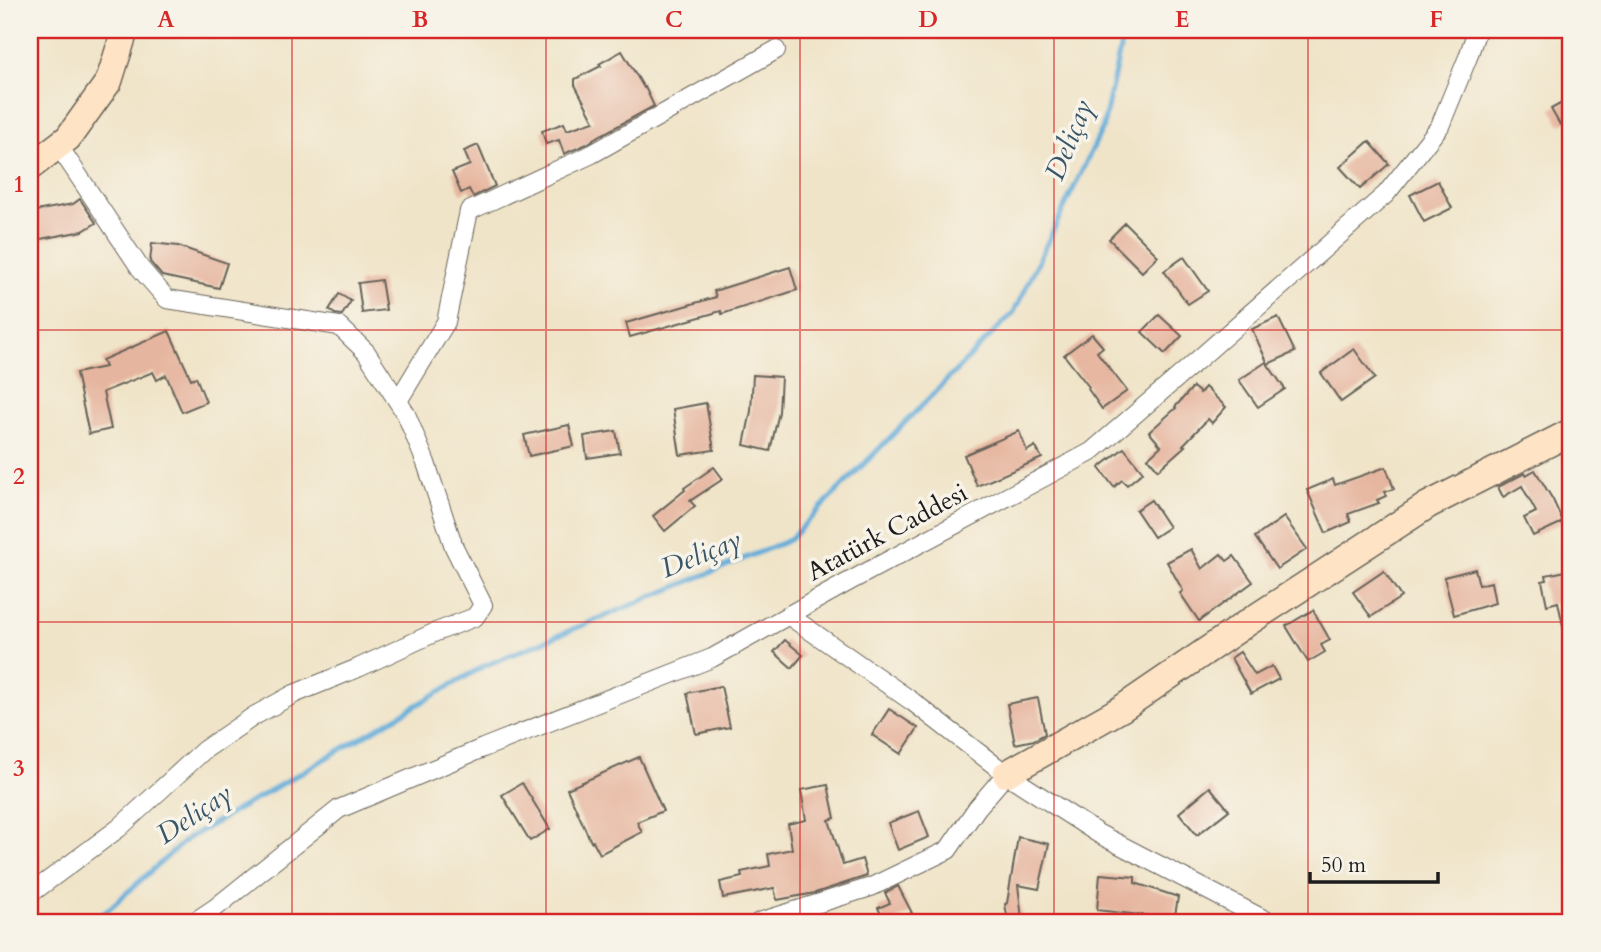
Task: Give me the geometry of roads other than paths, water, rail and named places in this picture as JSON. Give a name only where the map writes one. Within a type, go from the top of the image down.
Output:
[{"type":"street","points":[[30,165],[68,138],[109,81],[125,30]]},
{"type":"street","name":"Atatürk Caddesi","points":[[194,922],[339,809],[483,748],[712,658],[1091,452],[1386,194],[1440,126],[1477,30]]},
{"type":"street","points":[[397,401],[446,322],[469,211],[593,154],[776,50]]},
{"type":"street","points":[[30,894],[119,828],[204,750],[254,716],[294,694],[475,617],[483,606],[454,547],[426,463],[406,414],[366,352],[340,326],[167,299],[140,268],[58,145]]},
{"type":"street","points":[[758,922],[871,887],[947,850],[1006,774],[1121,709],[1428,505],[1571,432]]},
{"type":"street","points":[[788,615],[913,702],[1006,774],[1099,834],[1259,920]]},
{"type":"waterway","name":"Deliçay","points":[[94,922],[187,839],[484,666],[789,540],[1014,312],[1103,127],[1124,30]]}]
